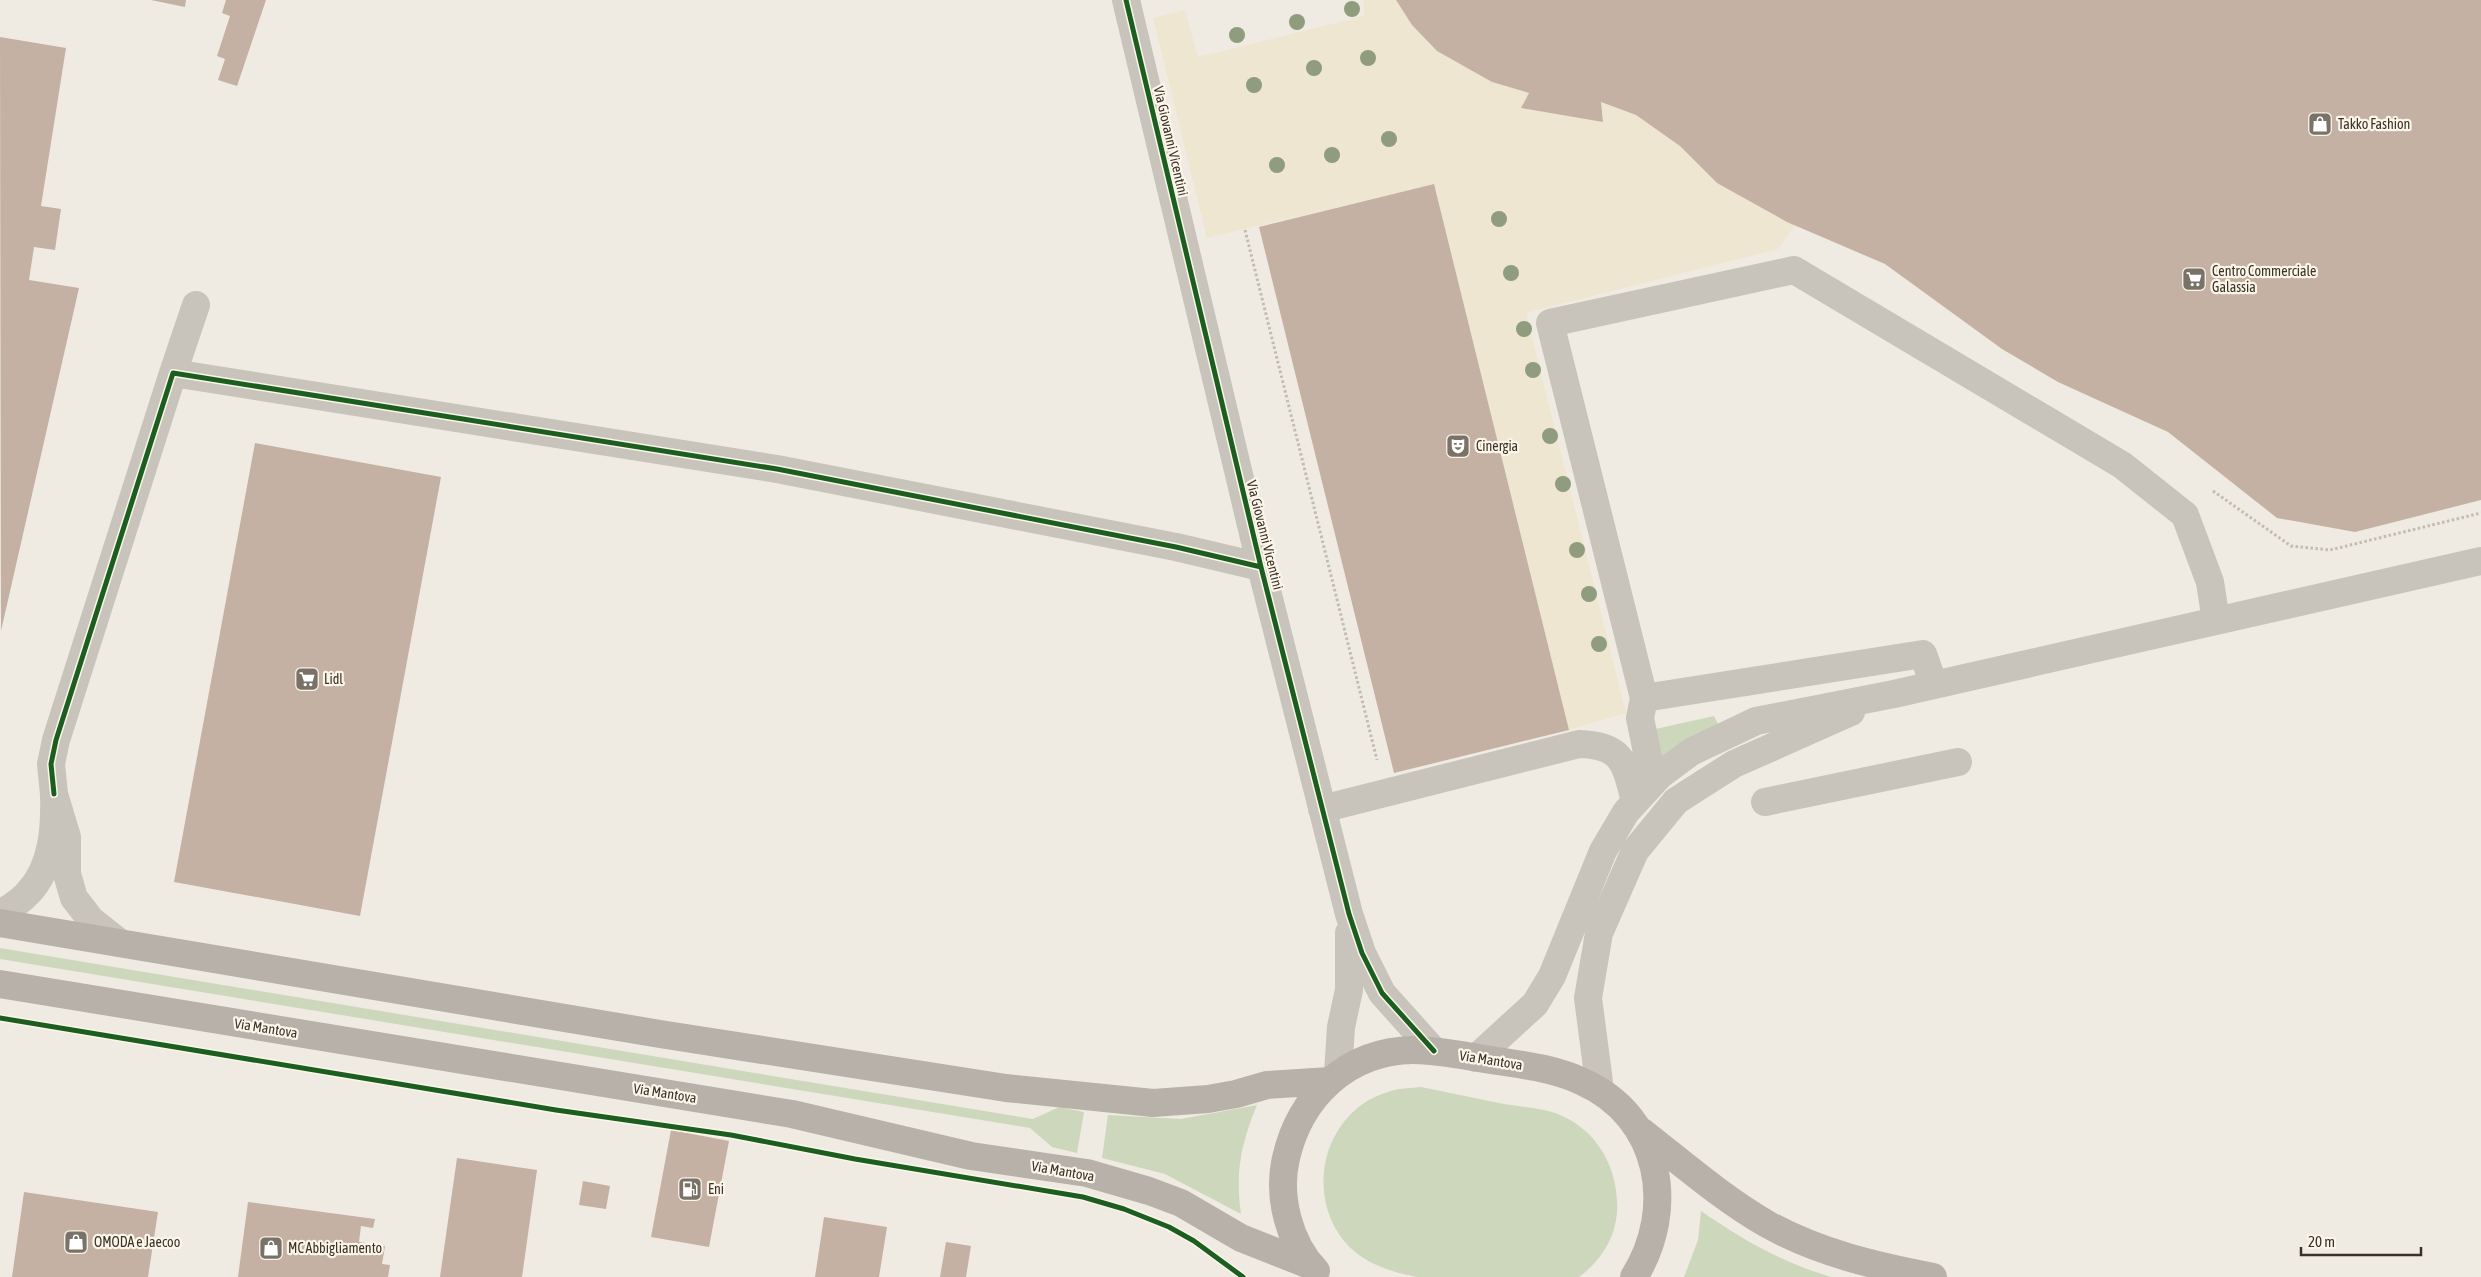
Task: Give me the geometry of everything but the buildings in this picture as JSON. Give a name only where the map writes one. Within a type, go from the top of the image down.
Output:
[{"type":"main road","name":"Via Mantova","points":[[0,923],[660,1034],[1006,1088],[1153,1103],[1208,1099],[1236,1094],[1267,1085],[1334,1077]]},
{"type":"main road","name":"Via Mantova","points":[[0,984],[792,1114],[971,1156],[1086,1173],[1149,1191],[1181,1203],[1241,1238],[1317,1272]]},
{"type":"main road","name":"Via Mantova","points":[[1317,1272],[1293,1232],[1285,1210],[1284,1167],[1291,1140],[1302,1114],[1316,1093],[1334,1077],[1373,1056],[1411,1050],[1434,1051],[1562,1074],[1600,1090],[1614,1101],[1638,1129],[1705,1181],[1767,1224],[1814,1246],[1867,1264],[1933,1277]]},
{"type":"main road","name":"Via Mantova","points":[[1634,1277],[1648,1251],[1657,1217],[1659,1200],[1653,1164],[1638,1129]]},
{"type":"street","name":"Via Giovanni Vicentini","points":[[1126,0],[1261,567],[1349,914],[1362,953],[1382,993],[1434,1051]]},
{"type":"street","points":[[1653,782],[1640,718],[1644,698],[1550,323],[1794,270],[2122,464],[2185,515],[2210,582],[2216,621]]},
{"type":"street","points":[[0,914],[28,893],[44,868],[53,837],[54,794],[52,764],[56,740],[196,306]]},
{"type":"street","points":[[173,373],[777,469],[1167,545],[1261,567]]},
{"type":"street","points":[[1476,1058],[1535,1004],[1552,976],[1603,851],[1626,812],[1653,782],[1691,752],[1756,721],[1894,694],[2481,561]]},
{"type":"street","points":[[1644,698],[1923,654],[1934,685]]},
{"type":"street","points":[[1600,1090],[1588,998],[1599,933],[1635,850],[1676,801],[1734,764],[1894,694]]},
{"type":"street","points":[[1322,809],[1578,744],[1597,744],[1612,751],[1624,763],[1635,801]]},
{"type":"street","points":[[1765,802],[1958,762]]},
{"type":"street","points":[[54,794],[67,837],[68,874],[74,898],[91,920],[120,943]]},
{"type":"street","name":"Via Giovanni Vicentini","points":[[1334,1077],[1341,1027],[1349,990],[1349,914]]},
{"type":"path","points":[[1245,230],[1378,762]]},
{"type":"green space","points":[[1714,716],[1719,726],[1664,765],[1651,730]]},
{"type":"green space","points":[[0,948],[1033,1119],[1059,1107],[1084,1112],[1077,1153],[1052,1147],[1030,1128],[0,959]]},
{"type":"green space","points":[[1421,1087],[1539,1109],[1560,1115],[1573,1122],[1594,1139],[1602,1150],[1613,1175],[1616,1188],[1617,1213],[1608,1244],[1588,1270],[1579,1277],[1417,1277],[1368,1261],[1351,1249],[1332,1221],[1325,1198],[1324,1176],[1328,1153],[1337,1132],[1350,1114],[1369,1100],[1395,1090]]},
{"type":"green space","points":[[1257,1105],[1243,1146],[1239,1171],[1241,1214],[1165,1174],[1102,1158],[1108,1115],[1181,1119]]},
{"type":"green space","points":[[1701,1211],[1764,1250],[1796,1265],[1831,1277],[1684,1277],[1698,1240]]},
{"type":"shaded area","points":[[1363,0],[1396,0],[1412,25],[1437,51],[1492,82],[1529,93],[1522,108],[1603,122],[1601,102],[1636,115],[1680,146],[1717,183],[1795,225],[1778,249],[1526,313],[1626,713],[1569,730],[1434,184],[1207,238],[1153,18],[1185,10],[1198,57],[1364,16]]},
{"type":"cycle path","points":[[1126,0],[1261,567],[1349,914],[1362,953],[1382,993],[1434,1051]]},
{"type":"cycle path","points":[[54,794],[51,764],[56,740],[173,373],[777,469],[1176,547],[1261,567]]},
{"type":"cycle path","points":[[0,1018],[556,1110],[731,1135],[855,1159],[1083,1197],[1124,1209],[1169,1227],[1194,1241],[1243,1277]]},
{"type":"place","name":"Takko Fashion","points":[[2320,124]]},
{"type":"place","name":"Centro Commerciale Galassia","points":[[2194,279]]},
{"type":"place","name":"Cinergia","points":[[1458,446]]},
{"type":"place","name":"Lidl","points":[[307,679]]},
{"type":"place","name":"Eni","points":[[690,1189]]},
{"type":"place","name":"OMODA e Jaecoo","points":[[76,1242]]},
{"type":"place","name":"MC Abbigliamento","points":[[271,1248]]}]
